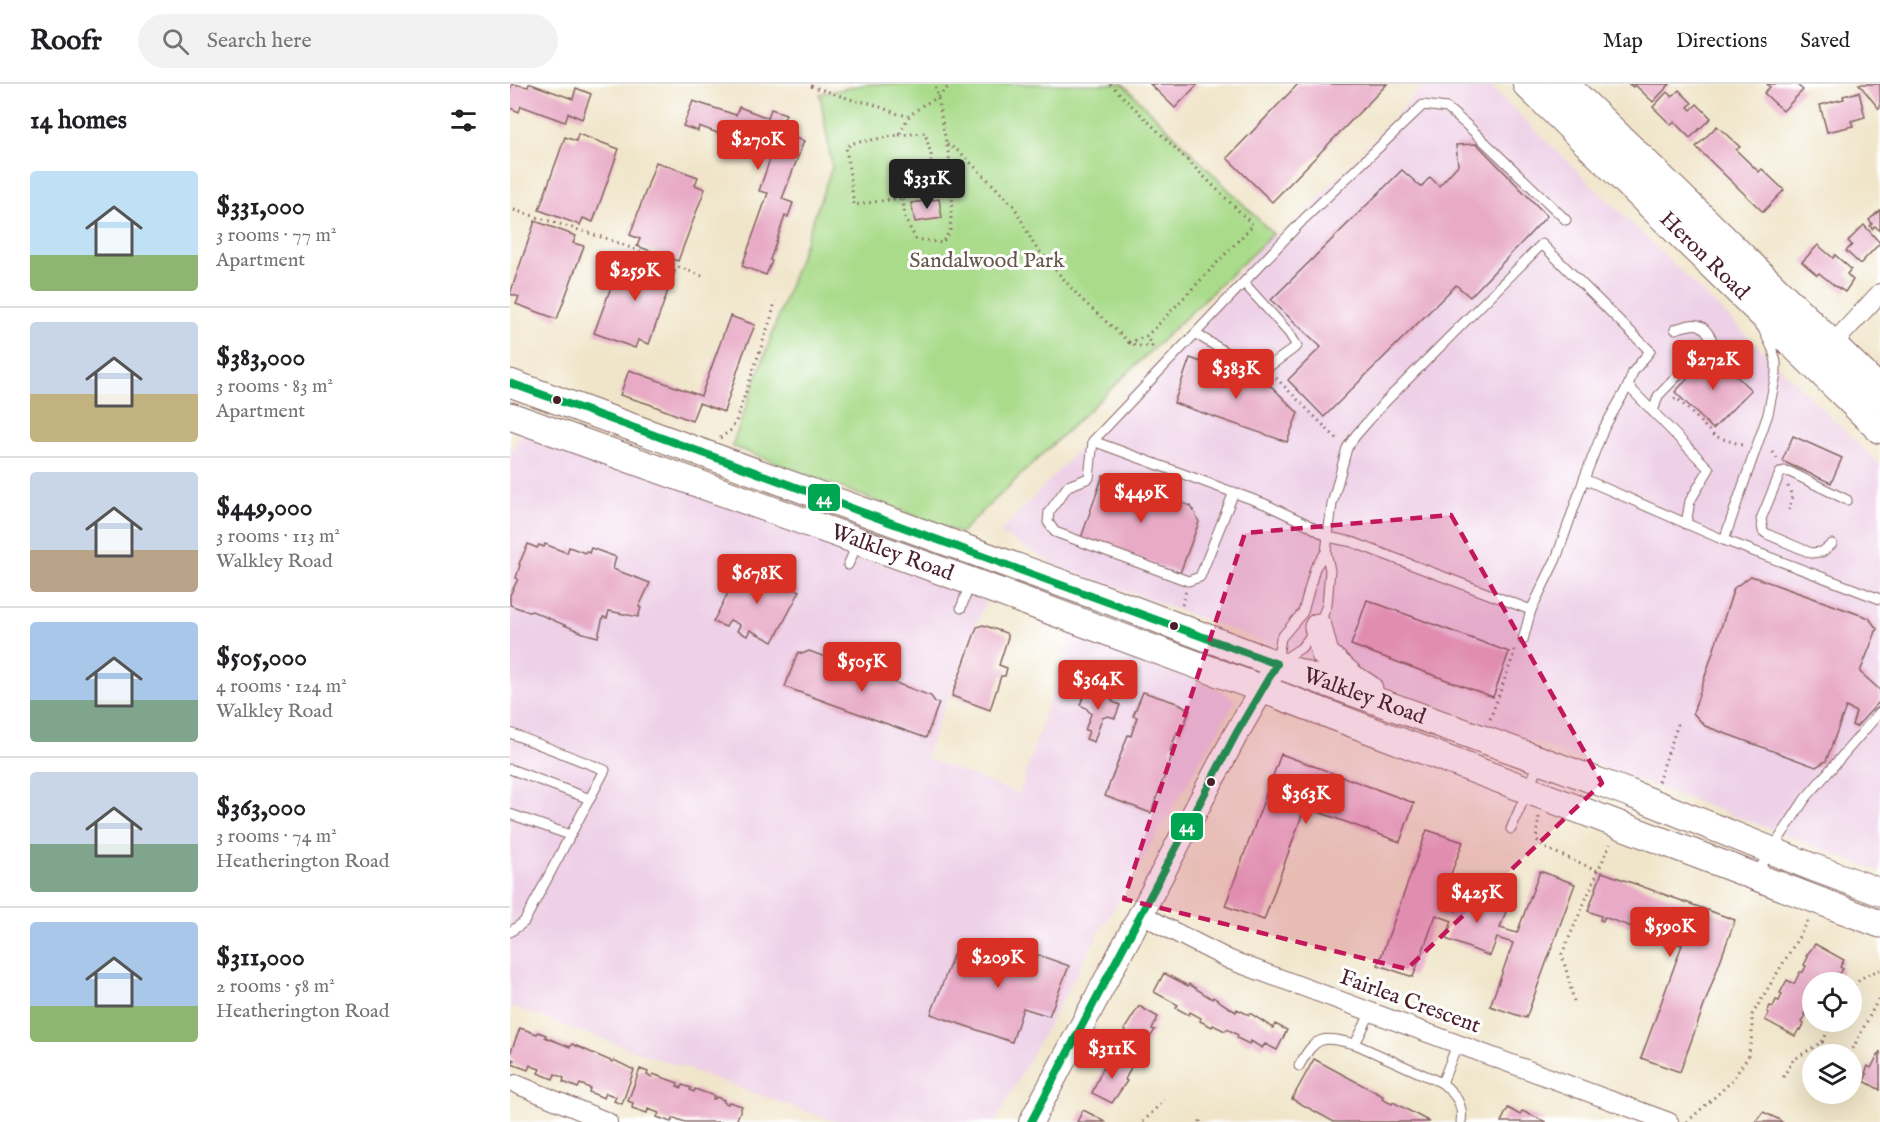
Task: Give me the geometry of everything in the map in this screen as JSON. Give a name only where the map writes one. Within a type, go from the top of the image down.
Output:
[{"type":"main road","name":"Heron Road","points":[[1527,84],[1749,300],[1822,355],[1880,392]]},
{"type":"main road","name":"Heron Road","points":[[1563,84],[1756,270],[1880,428]]},
{"type":"main road","name":"Walkley Road","points":[[518,386],[754,470],[1540,760],[1880,892]]},
{"type":"main road","name":"Walkley Road","points":[[510,416],[853,553],[971,582],[1262,689],[1880,924]]},
{"type":"main road","points":[[1318,627],[1325,654],[1336,666],[1406,711]]},
{"type":"street","points":[[1822,355],[1880,293]]},
{"type":"street","points":[[1031,1122],[1277,664]]},
{"type":"street","name":"Fairlea Crescent","points":[[1142,913],[1230,960],[1669,1122]]},
{"type":"street","points":[[516,1084],[604,1122]]},
{"type":"lane","points":[[1233,492],[1200,577],[1188,581],[1055,532],[1048,522],[1049,513],[1068,486],[1089,478],[1093,441],[1304,219],[1423,105],[1447,108],[1566,220]]},
{"type":"lane","points":[[1277,664],[1299,650],[1318,627],[1327,605],[1329,570],[1326,552],[1333,499],[1347,448],[1385,402],[1542,244],[1650,351],[1633,372],[1628,386],[1604,428],[1556,559],[1531,610],[1523,640]]},
{"type":"lane","points":[[1196,334],[1232,356],[1267,368],[1297,346],[1289,333],[1244,283]]},
{"type":"lane","points":[[1724,540],[1768,414],[1776,374],[1773,350],[1749,300]]},
{"type":"lane","points":[[1653,412],[1658,396],[1712,340],[1706,329],[1695,324],[1675,329]]},
{"type":"lane","points":[[1628,386],[1709,469],[1690,501],[1686,524]]},
{"type":"lane","points":[[1093,441],[1233,492],[1305,523],[1328,537],[1352,542],[1531,610]]},
{"type":"lane","points":[[1832,544],[1822,552],[1811,553],[1767,534],[1763,531],[1761,519],[1780,473],[1784,471],[1847,500]]},
{"type":"lane","points":[[1584,479],[1724,540],[1880,599]]},
{"type":"lane","points":[[1277,664],[1281,638],[1303,612],[1315,568],[1326,552]]},
{"type":"lane","points":[[962,608],[971,582]]},
{"type":"lane","points":[[1755,876],[1805,799],[1880,712]]},
{"type":"lane","points":[[510,733],[605,770],[524,922],[510,932]]},
{"type":"lane","points":[[1511,829],[1540,760]]},
{"type":"lane","points":[[510,769],[590,799]]},
{"type":"lane","points":[[510,814],[570,836]]},
{"type":"lane","points":[[1355,1044],[1371,1012]]},
{"type":"lane","points":[[1299,1066],[1310,1046],[1322,1040],[1335,1039],[1355,1044],[1442,1083],[1455,1094],[1462,1107],[1461,1122]]},
{"type":"lane","points":[[1442,1083],[1457,1045]]},
{"type":"path","points":[[903,199],[905,219],[916,239],[942,243],[950,231],[953,188],[936,84]]},
{"type":"path","points":[[899,135],[909,116],[923,105],[938,98],[951,84]]},
{"type":"path","points":[[1110,84],[1253,225],[1146,336],[1129,343]]},
{"type":"path","points":[[811,86],[909,116]]},
{"type":"path","points":[[925,133],[931,154],[933,192],[903,199],[854,205],[846,147],[854,143],[899,135],[925,133]]},
{"type":"path","points":[[947,144],[961,153],[1014,206],[1034,245],[1081,299],[1129,343],[1152,346],[1146,336]]},
{"type":"path","points":[[514,210],[608,239],[705,277]]},
{"type":"path","points":[[713,441],[731,430],[736,422],[776,301]]},
{"type":"path","points":[[1267,368],[1311,415],[1347,448]]},
{"type":"path","points":[[1671,400],[1677,398],[1714,436],[1742,445]]},
{"type":"path","points":[[1490,719],[1514,654],[1514,648]]},
{"type":"path","points":[[1657,784],[1679,721]]},
{"type":"path","points":[[1539,815],[1536,839],[1545,848],[1598,871]]},
{"type":"path","points":[[1574,1001],[1562,954],[1612,840]]},
{"type":"path","points":[[1687,1122],[1730,1083],[1748,1057],[1752,1035],[1752,1015],[1812,913]]},
{"type":"path","points":[[1862,977],[1880,970]]},
{"type":"path","points":[[1855,1044],[1880,996]]},
{"type":"path","points":[[1783,1077],[1793,1060],[1822,1042],[1828,1032]]},
{"type":"path","points":[[1143,1122],[1164,1100]]},
{"type":"highlighted area","points":[[1451,515],[1602,783],[1407,969],[1124,899],[1245,533]]},
{"type":"shaded area","points":[[1425,84],[1488,84],[1880,465],[1880,872],[1805,842],[1063,569],[1000,533],[1273,234],[1280,240]]},
{"type":"shaded area","points":[[525,427],[986,600],[925,758],[1019,794],[1071,633],[1215,687],[1236,700],[1087,954],[995,1122],[836,1122],[510,1006],[510,456]]},
{"type":"green space","name":"Sandalwood Park","points":[[866,84],[1123,84],[1273,234],[960,533],[732,446],[832,167],[820,94]]},
{"type":"building","points":[[512,84],[528,87],[531,84],[573,99],[576,88],[591,94],[582,119],[568,113],[565,122],[521,106],[519,112],[510,108]]},
{"type":"building","points":[[1150,84],[1198,84],[1175,108]]},
{"type":"building","points":[[1298,84],[1387,84],[1272,202],[1227,158]]},
{"type":"building","points":[[1629,84],[1670,84],[1653,102],[1635,85],[1633,87]]},
{"type":"building","points":[[1767,84],[1796,84],[1803,90],[1783,111],[1764,93],[1770,87]]},
{"type":"building","points":[[1859,84],[1880,84],[1879,109]]},
{"type":"building","points":[[1679,90],[1692,103],[1688,107],[1691,110],[1697,104],[1711,118],[1690,138],[1674,122],[1671,125],[1653,107],[1667,92],[1672,97]]},
{"type":"building","points":[[1859,92],[1865,117],[1851,121],[1853,126],[1827,132],[1820,105],[1844,99],[1843,96]]},
{"type":"building","points":[[693,101],[736,115],[739,107],[768,118],[771,109],[786,114],[779,132],[804,141],[782,199],[793,203],[788,217],[785,216],[766,275],[742,266],[768,193],[759,191],[777,139],[763,134],[760,140],[731,130],[728,137],[699,126],[698,131],[683,126]]},
{"type":"building","points":[[1717,126],[1740,147],[1736,150],[1759,172],[1762,169],[1784,190],[1763,212],[1696,147]]},
{"type":"building","points":[[578,134],[619,149],[593,222],[583,218],[580,225],[539,210],[565,137],[576,141]]},
{"type":"building","points":[[1477,144],[1547,216],[1470,297],[1456,285],[1324,417],[1288,380],[1321,347],[1271,300],[1402,170],[1421,187],[1430,177],[1439,186],[1458,165],[1456,145]]},
{"type":"building","points":[[656,162],[698,177],[695,185],[705,189],[678,261],[637,246],[640,239],[630,235]]},
{"type":"building","points":[[939,199],[942,218],[915,222],[911,203]]},
{"type":"building","points":[[1880,210],[1880,231],[1875,226],[1872,229],[1869,220]]},
{"type":"building","points":[[535,221],[576,236],[573,243],[584,246],[557,319],[516,304],[519,297],[510,294]]},
{"type":"building","points":[[1864,225],[1880,243],[1860,264],[1846,251],[1852,245],[1848,241]]},
{"type":"building","points":[[1818,245],[1833,258],[1835,255],[1851,269],[1847,274],[1853,280],[1845,292],[1819,273],[1817,275],[1802,262]]},
{"type":"building","points":[[633,256],[675,271],[649,344],[638,340],[635,348],[594,333],[621,260],[631,263]]},
{"type":"building","points":[[730,316],[755,325],[724,412],[699,403],[692,421],[620,395],[629,370],[701,396]]},
{"type":"building","points":[[1712,353],[1751,390],[1713,429],[1675,392]]},
{"type":"building","points":[[1190,358],[1272,387],[1298,413],[1287,442],[1174,403]]},
{"type":"building","points":[[1793,436],[1842,458],[1831,483],[1782,461]]},
{"type":"building","points":[[1103,475],[1191,506],[1199,522],[1180,573],[1081,538]]},
{"type":"building","points":[[528,544],[537,548],[539,545],[544,547],[545,544],[567,553],[569,547],[585,553],[586,551],[589,553],[591,548],[616,557],[613,569],[650,583],[639,607],[641,608],[638,617],[609,611],[607,618],[603,617],[598,637],[532,611],[510,605],[510,595],[518,579],[516,578],[519,564]]},
{"type":"building","points":[[741,568],[800,591],[773,642],[750,630],[747,636],[737,631],[740,625],[730,620],[726,627],[713,622]]},
{"type":"building","points":[[1751,576],[1869,618],[1877,629],[1860,672],[1880,690],[1880,701],[1856,727],[1852,725],[1856,712],[1846,707],[1826,761],[1816,767],[1705,726],[1693,713],[1734,588]]},
{"type":"building","points":[[1367,600],[1509,652],[1493,697],[1351,645]]},
{"type":"building","points":[[983,625],[1006,633],[1008,637],[999,665],[1007,668],[1005,676],[1001,676],[990,710],[952,696],[977,627]]},
{"type":"building","points":[[809,651],[931,696],[935,702],[939,703],[926,738],[785,687],[798,652],[802,654]]},
{"type":"building","points":[[1085,692],[1092,694],[1097,692],[1111,697],[1113,702],[1120,705],[1115,718],[1108,716],[1102,718],[1094,742],[1086,739],[1089,731],[1085,730],[1091,714],[1080,705]]},
{"type":"building","points":[[1143,692],[1180,704],[1190,710],[1181,733],[1177,732],[1170,751],[1173,752],[1151,813],[1105,796],[1128,735],[1131,736],[1137,717],[1133,716]]},
{"type":"building","points":[[1281,754],[1414,803],[1400,842],[1305,807],[1264,920],[1225,906]]},
{"type":"building","points":[[1427,830],[1463,842],[1440,903],[1456,911],[1464,889],[1508,906],[1500,928],[1517,933],[1540,871],[1575,884],[1526,1018],[1490,1006],[1513,943],[1497,938],[1490,956],[1446,939],[1452,921],[1436,915],[1413,977],[1378,965]]},
{"type":"building","points":[[1602,872],[1735,920],[1680,1072],[1641,1058],[1682,945],[1604,917],[1603,921],[1600,920],[1601,916],[1588,911]]},
{"type":"building","points":[[1000,941],[1069,966],[1049,1016],[1023,1008],[1012,1042],[931,1014],[956,948],[993,960]]},
{"type":"building","points":[[1815,944],[1844,960],[1840,967],[1843,969],[1841,972],[1803,972],[1808,957],[1806,956]]},
{"type":"building","points":[[1802,972],[1802,1028],[1795,1036],[1765,1020],[1770,1006],[1773,1007],[1776,1000],[1779,1001],[1782,994],[1780,993],[1787,980],[1794,984]]},
{"type":"building","points":[[1164,973],[1188,986],[1189,984],[1212,999],[1213,997],[1236,1012],[1237,1009],[1249,1015],[1250,1013],[1273,1028],[1275,1024],[1287,1030],[1277,1050],[1265,1044],[1262,1048],[1251,1041],[1249,1044],[1237,1038],[1238,1035],[1227,1029],[1225,1031],[1213,1025],[1212,1027],[1200,1021],[1201,1018],[1190,1012],[1189,1015],[1176,1008],[1178,1005],[1154,992]]},
{"type":"building","points":[[1139,1006],[1158,1017],[1152,1029],[1155,1030],[1139,1053],[1120,1042],[1126,1031],[1124,1030]]},
{"type":"building","points":[[520,1028],[546,1035],[545,1037],[570,1047],[572,1044],[634,1070],[622,1104],[614,1101],[616,1097],[606,1093],[604,1098],[589,1092],[590,1088],[580,1084],[578,1088],[563,1082],[564,1078],[555,1074],[553,1079],[538,1073],[540,1069],[530,1065],[528,1070],[512,1064],[514,1060],[510,1058],[510,1054]]},
{"type":"building","points":[[1880,1051],[1880,1090],[1864,1081],[1868,1066],[1871,1068]]},
{"type":"building","points":[[1112,1057],[1131,1067],[1125,1080],[1127,1081],[1112,1103],[1092,1093],[1103,1068],[1105,1069]]},
{"type":"building","points":[[1314,1059],[1383,1096],[1382,1099],[1392,1104],[1393,1102],[1430,1122],[1334,1122],[1292,1099]]},
{"type":"building","points":[[640,1069],[648,1072],[647,1075],[652,1077],[653,1074],[678,1083],[677,1086],[682,1088],[683,1085],[694,1092],[695,1089],[714,1096],[713,1099],[716,1097],[728,1104],[729,1102],[742,1106],[736,1122],[685,1122],[674,1118],[671,1122],[657,1117],[659,1113],[648,1109],[647,1113],[632,1108],[633,1103],[628,1101]]},
{"type":"building","points":[[1508,1108],[1520,1115],[1522,1111],[1546,1122],[1501,1122]]},
{"type":"building","points":[[1083,1110],[1095,1116],[1105,1122],[1077,1122]]},
{"type":"building","points":[[1763,1112],[1778,1119],[1782,1122],[1755,1122]]},
{"type":"transit line","name":"44","points":[[510,383],[1277,664],[1236,734],[1031,1122]]}]
